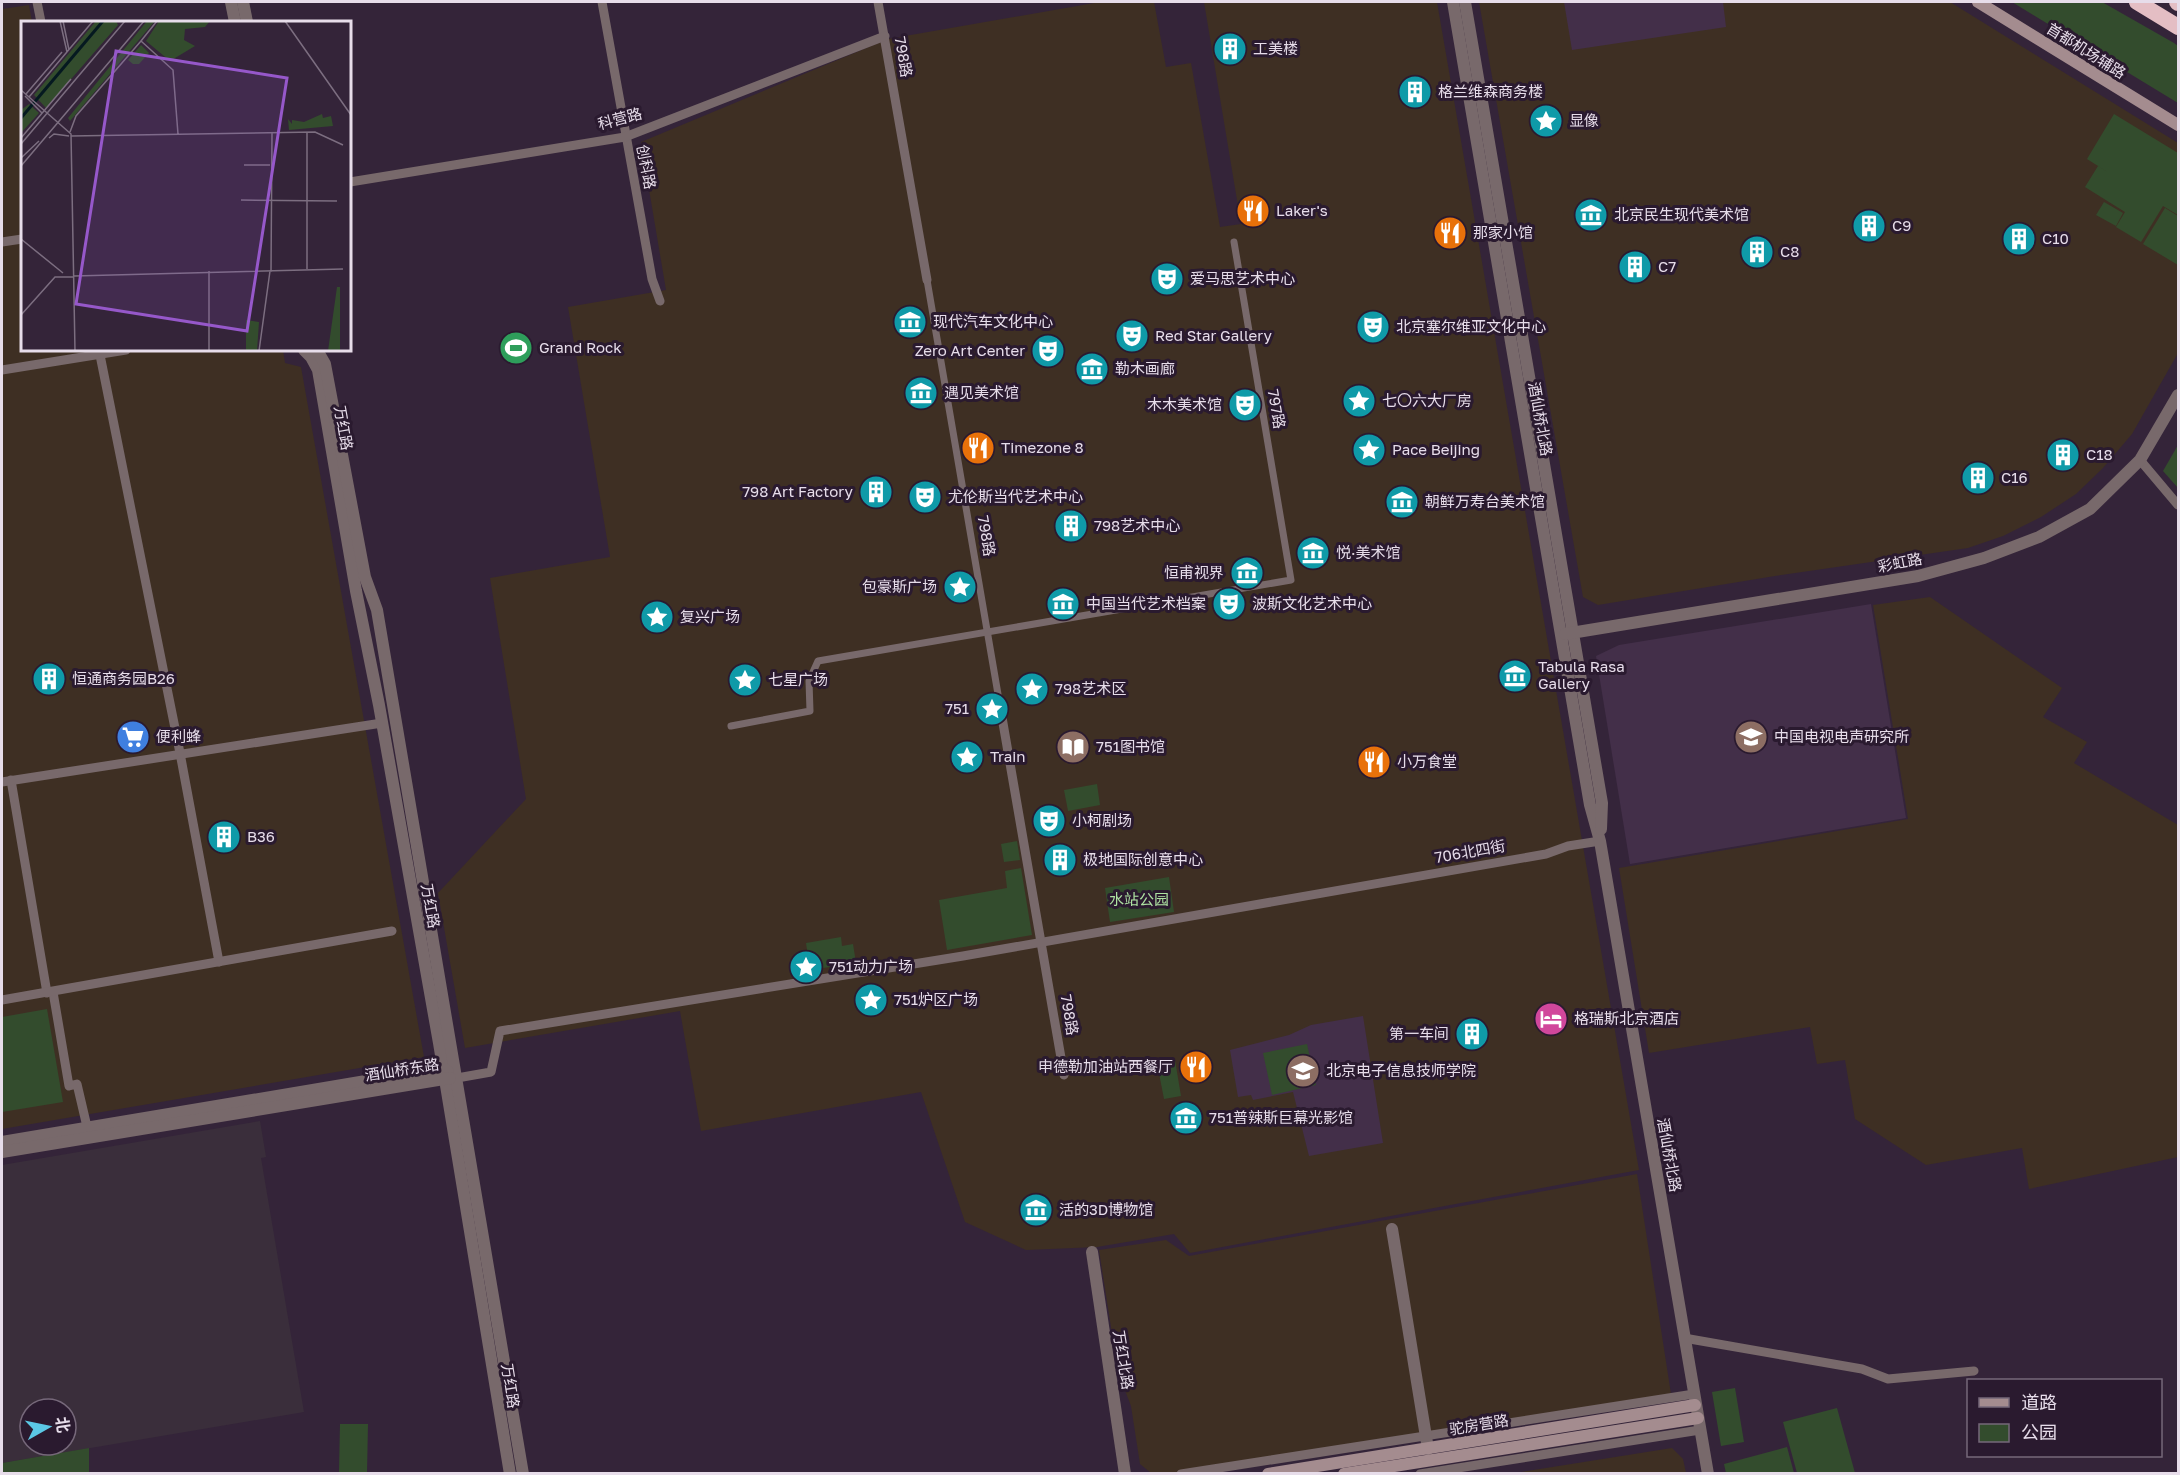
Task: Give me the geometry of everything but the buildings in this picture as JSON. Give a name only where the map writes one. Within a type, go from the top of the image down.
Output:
[{"type":"highway","points":[[2137,2],[2178,27]]},
{"type":"main road","name":"首都机场辅路","points":[[1978,2],[2178,125]]},
{"type":"main road","name":"驼房营路","points":[[1268,1473],[1697,1412]]},
{"type":"main road","name":"驼房营路","points":[[1344,1473],[1697,1412]]},
{"type":"street","points":[[37,2],[41,21]]},
{"type":"street","points":[[231,2],[235,21]]},
{"type":"street","points":[[243,2],[247,21]]},
{"type":"street","name":"创科路","points":[[602,2],[652,279],[660,301]]},
{"type":"street","name":"798路","points":[[878,2],[1064,1075]]},
{"type":"street","name":"酒仙桥北路","points":[[1454,2],[1567,634],[1602,803],[1600,841],[1708,1473]]},
{"type":"street","name":"酒仙桥北路","points":[[1465,2],[1567,634]]},
{"type":"street","name":"科营路","points":[[351,182],[625,137],[885,36]]},
{"type":"street","points":[[2,242],[21,239]]},
{"type":"street","name":"797路","points":[[988,632],[1291,580],[1234,242]]},
{"type":"street","name":"万红路","points":[[305,351],[318,370],[356,591],[448,1075],[479,1218],[523,1473]]},
{"type":"street","name":"万红路","points":[[318,351],[325,364],[365,578],[378,610],[510,1473]]},
{"type":"street","points":[[2,370],[99,352],[180,753],[219,962]]},
{"type":"street","name":"彩虹路","points":[[1567,634],[1918,576],[1984,558],[2039,537],[2090,509],[2140,460],[2178,395]]},
{"type":"street","points":[[2140,460],[2178,505]]},
{"type":"street","points":[[731,726],[810,711],[809,681],[818,661],[988,632]]},
{"type":"street","points":[[88,1132],[77,1084],[69,1086],[6,781],[382,723]]},
{"type":"street","name":"706北四街","points":[[448,1075],[491,1072],[500,1031],[1041,942],[1546,854],[1568,846],[1600,841]]},
{"type":"street","points":[[2,1000],[392,930]]},
{"type":"street","name":"酒仙桥东路","points":[[2,1142],[88,1132],[448,1075]]},
{"type":"street","name":"酒仙桥东路","points":[[2,1152],[88,1132]]},
{"type":"street","points":[[1392,1229],[1428,1449]]},
{"type":"street","name":"万红北路","points":[[1092,1252],[1125,1473]]},
{"type":"street","points":[[1684,1338],[1862,1369],[1888,1379],[1974,1371]]},
{"type":"street","points":[[1181,1473],[1426,1436],[1697,1412]]},
{"type":"street","points":[[1420,1473],[1697,1412]]},
{"type":"shaded area","name":"798艺术区","points":[[1100,2],[1154,2],[1166,67],[1191,63],[1220,227],[1241,224],[1204,2],[1437,2],[1639,1170],[1190,1253],[1174,1234],[1097,1247],[1026,1250],[965,1222],[921,1092],[701,1131],[680,1011],[465,1048],[438,893],[526,799],[490,578],[610,557],[568,307],[666,290],[641,142],[888,39]]},
{"type":"shaded area","points":[[1479,2],[1950,2],[2178,143],[2178,353],[2132,434],[2103,468],[2076,494],[2041,517],[2003,536],[1968,548],[1598,605],[1583,597]]},
{"type":"shaded area","points":[[1564,2],[1723,2],[1726,27],[1572,50]]},
{"type":"shaded area","points":[[29,5],[32,21],[21,21],[21,351],[283,351],[285,363],[301,367],[424,1057],[2,1129],[2,9]]},
{"type":"shaded area","points":[[1930,597],[2062,688],[2043,717],[2087,742],[2074,763],[2178,825],[2178,1157],[2029,1189],[2022,1148],[1926,1165],[1855,1119],[1845,1060],[1817,1064],[1810,1027],[1649,1053],[1619,868],[1908,819],[1873,605]]},
{"type":"shaded area","name":"中国电视电声研究所","points":[[1871,604],[1906,818],[1630,864],[1596,656],[1619,645]]},
{"type":"shaded area","name":"北京电子信息技师学院","points":[[1363,1016],[1383,1143],[1309,1156],[1293,1092],[1253,1100],[1251,1095],[1238,1097],[1230,1050],[1289,1035],[1311,1025]]},
{"type":"shaded area","points":[[260,1121],[266,1157],[261,1158],[304,1412],[78,1450],[78,1397],[18,1397],[18,1457],[38,1457],[2,1463],[2,1165]]},
{"type":"shaded area","points":[[1637,1174],[1671,1394],[1176,1473],[1151,1473],[1140,1464],[1131,1406],[1118,1372],[1099,1250],[1166,1240],[1189,1256]]},
{"type":"shaded area","points":[[1672,1448],[1683,1459],[1686,1473],[1515,1473]]},
{"type":"green space","points":[[2012,2],[2102,2],[2174,43],[2178,46],[2178,103]]},
{"type":"green space","points":[[2114,114],[2178,153],[2178,215],[2163,206],[2141,242],[2116,227],[2125,212],[2085,187],[2098,166],[2114,176],[2087,159]]},
{"type":"green space","points":[[2104,202],[2123,213],[2116,226],[2096,215]]},
{"type":"green space","points":[[2165,208],[2178,216],[2178,265],[2143,244]]},
{"type":"green space","points":[[2178,445],[2178,488],[2163,471]]},
{"type":"green space","points":[[1097,784],[1100,805],[1068,811],[1064,790]]},
{"type":"green space","points":[[1017,841],[1020,860],[1004,862],[1001,844]]},
{"type":"green space","points":[[1021,868],[1032,935],[947,950],[939,900],[1007,888],[1005,871]]},
{"type":"green space","name":"水站公园","points":[[1169,877],[1174,912],[1110,922],[1105,888]]},
{"type":"green space","points":[[841,937],[842,946],[853,944],[856,963],[810,970],[806,943]]},
{"type":"green space","points":[[47,1009],[63,1102],[2,1112],[2,1017]]},
{"type":"green space","points":[[1307,1044],[1316,1085],[1272,1095],[1263,1053]]},
{"type":"green space","points":[[1175,1060],[1181,1096],[1164,1099],[1157,1063]]},
{"type":"green space","points":[[1735,1388],[1744,1442],[1721,1446],[1712,1392]]},
{"type":"green space","points":[[1837,1408],[1855,1473],[1797,1473],[1783,1422]]},
{"type":"green space","points":[[340,1424],[368,1424],[367,1473],[339,1473]]},
{"type":"green space","points":[[1787,1447],[1794,1473],[1726,1473],[1724,1464]]},
{"type":"green space","points":[[89,1448],[89,1473],[2,1473],[2,1463],[37,1457],[78,1457],[78,1450]]},
{"type":"place","name":"工美楼","points":[[1230,49]]},
{"type":"place","name":"格兰维森商务楼","points":[[1415,92]]},
{"type":"place","name":"显像","points":[[1546,121]]},
{"type":"place","name":"Laker's","points":[[1253,211]]},
{"type":"place","name":"北京民生现代美术馆","points":[[1591,215]]},
{"type":"place","name":"C9","points":[[1869,226]]},
{"type":"place","name":"那家小馆","points":[[1450,233]]},
{"type":"place","name":"C10","points":[[2019,239]]},
{"type":"place","name":"C8","points":[[1757,252]]},
{"type":"place","name":"C7","points":[[1635,267]]},
{"type":"place","name":"爱马思艺术中心","points":[[1167,279]]},
{"type":"place","name":"现代汽车文化中心","points":[[910,322]]},
{"type":"place","name":"北京塞尔维亚文化中心","points":[[1373,327]]},
{"type":"place","name":"Red Star Gallery","points":[[1132,336]]},
{"type":"place","name":"Grand Rock","points":[[516,348]]},
{"type":"place","name":"Zero Art Center","points":[[1048,351]]},
{"type":"place","name":"勒木画廊","points":[[1092,369]]},
{"type":"place","name":"遇见美术馆","points":[[921,393]]},
{"type":"place","name":"七〇六大厂房","points":[[1359,401]]},
{"type":"place","name":"木木美术馆","points":[[1245,405]]},
{"type":"place","name":"Timezone 8","points":[[978,448]]},
{"type":"place","name":"Pace Beijing","points":[[1369,450]]},
{"type":"place","name":"C18","points":[[2063,455]]},
{"type":"place","name":"C16","points":[[1978,478]]},
{"type":"place","name":"798 Art Factory","points":[[876,492]]},
{"type":"place","name":"尤伦斯当代艺术中心","points":[[925,497]]},
{"type":"place","name":"朝鲜万寿台美术馆","points":[[1402,502]]},
{"type":"place","name":"798艺术中心","points":[[1071,526]]},
{"type":"place","name":"悦·美术馆","points":[[1313,553]]},
{"type":"place","name":"恒甫视界","points":[[1247,573]]},
{"type":"place","name":"包豪斯广场","points":[[960,587]]},
{"type":"place","name":"中国当代艺术档案","points":[[1063,604]]},
{"type":"place","name":"波斯文化艺术中心","points":[[1229,604]]},
{"type":"place","name":"复兴广场","points":[[657,617]]},
{"type":"place","name":"Tabula Rasa Gallery","points":[[1515,676]]},
{"type":"place","name":"恒通商务园B26","points":[[49,679]]},
{"type":"place","name":"七星广场","points":[[745,680]]},
{"type":"place","name":"798艺术区","points":[[1032,689]]},
{"type":"place","name":"751","points":[[992,709]]},
{"type":"place","name":"便利蜂","points":[[133,737]]},
{"type":"place","name":"中国电视电声研究所","points":[[1751,737]]},
{"type":"place","name":"751图书馆","points":[[1073,747]]},
{"type":"place","name":"Train","points":[[967,757]]},
{"type":"place","name":"小万食堂","points":[[1374,762]]},
{"type":"place","name":"小柯剧场","points":[[1049,821]]},
{"type":"place","name":"B36","points":[[224,837]]},
{"type":"place","name":"极地国际创意中心","points":[[1060,860]]},
{"type":"place","name":"751动力广场","points":[[806,967]]},
{"type":"place","name":"751炉区广场","points":[[871,1000]]},
{"type":"place","name":"格瑞斯北京酒店","points":[[1551,1019]]},
{"type":"place","name":"第一车间","points":[[1472,1034]]},
{"type":"place","name":"申德勒加油站西餐厅","points":[[1196,1067]]},
{"type":"place","name":"北京电子信息技师学院","points":[[1303,1071]]},
{"type":"place","name":"751普辣斯巨幕光影馆","points":[[1186,1118]]},
{"type":"place","name":"活的3D博物馆","points":[[1036,1210]]}]
